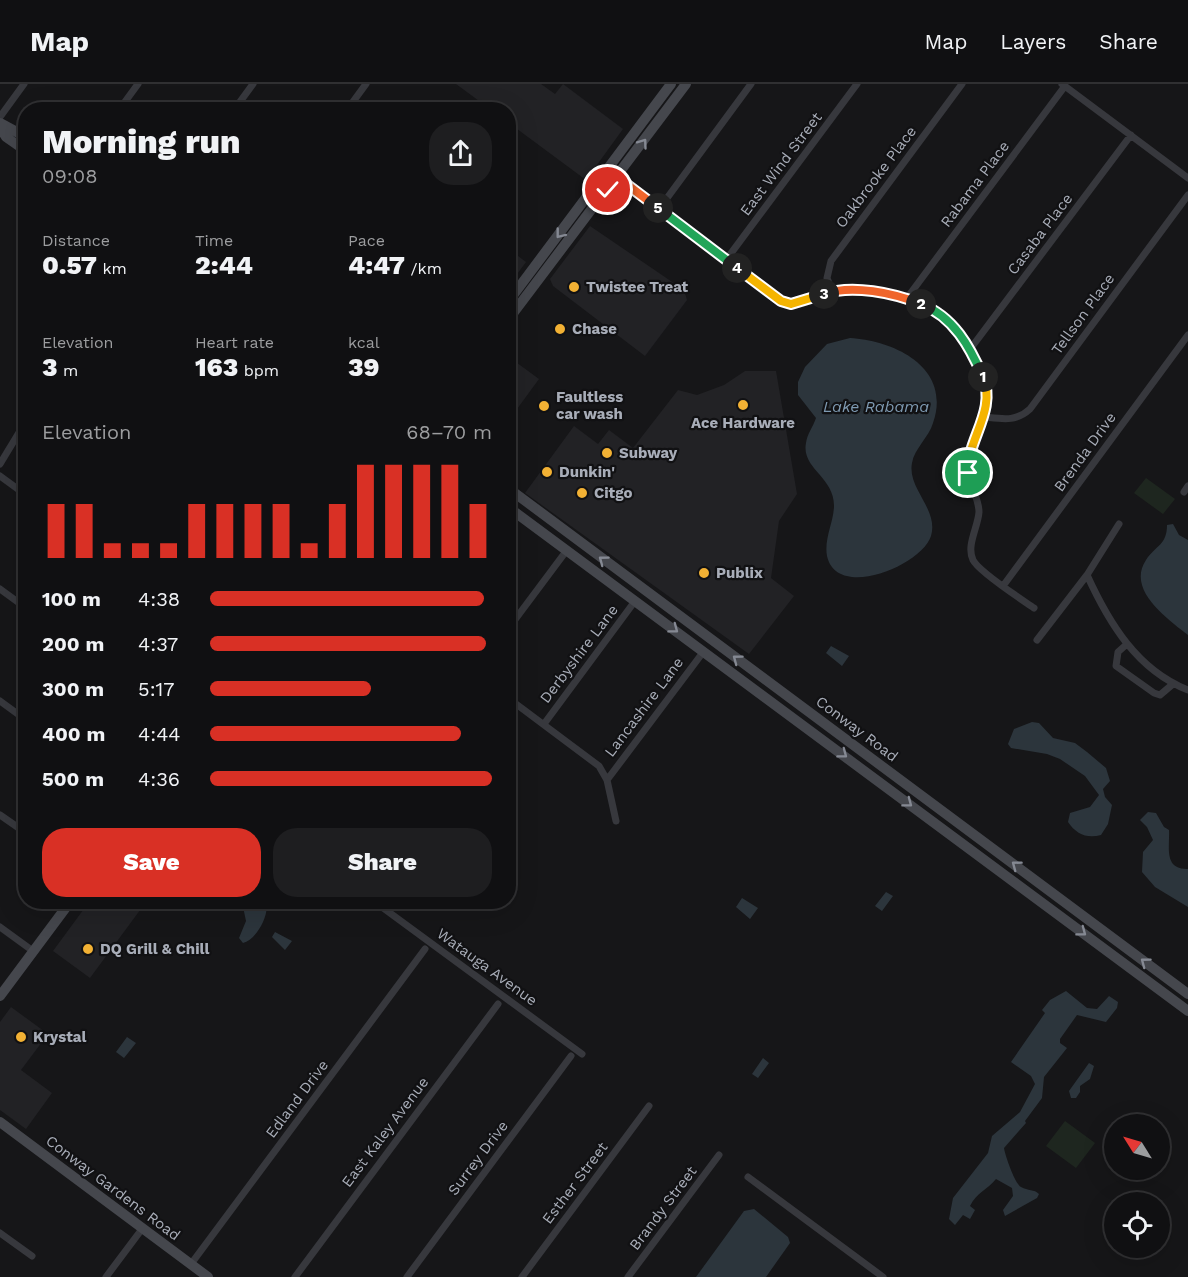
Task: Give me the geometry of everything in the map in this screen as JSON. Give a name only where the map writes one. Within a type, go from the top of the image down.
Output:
[{"type":"main road","points":[[613,173],[672,84]]},
{"type":"main road","points":[[516,297],[534,278],[613,173],[686,84]]},
{"type":"main road","points":[[0,125],[13,127],[18,131]]},
{"type":"main road","points":[[0,125],[6,136],[18,145]]},
{"type":"main road","name":"Conway Road","points":[[516,494],[1188,994]]},
{"type":"main road","name":"Conway Road","points":[[516,513],[1188,1011]]},
{"type":"main road","points":[[598,572],[625,587],[642,589]]},
{"type":"main road","points":[[635,601],[650,601],[667,607]]},
{"type":"main road","points":[[745,682],[755,683],[788,697]]},
{"type":"main road","points":[[1051,908],[1066,910],[1092,922]]},
{"type":"main road","points":[[0,996],[65,909]]},
{"type":"main road","name":"Conway Gardens Road","points":[[0,1122],[208,1277]]},
{"type":"street","points":[[0,117],[24,84]]},
{"type":"street","points":[[125,102],[138,84]]},
{"type":"street","points":[[240,102],[253,84]]},
{"type":"street","points":[[353,102],[366,84]]},
{"type":"street","points":[[659,209],[751,84]]},
{"type":"street","name":"East Wind Street","points":[[726,260],[857,84]]},
{"type":"street","name":"Oakbrooke Place","points":[[832,291],[826,278],[831,261],[963,84]]},
{"type":"street","points":[[1064,85],[1188,178]]},
{"type":"street","name":"Rabama Place","points":[[907,298],[1064,85]]},
{"type":"street","name":"Casaba Place","points":[[971,348],[1131,135]]},
{"type":"street","points":[[613,173],[781,301],[791,304],[832,291],[871,292],[907,298],[928,306],[947,319],[971,348],[985,382],[984,417],[967,465],[979,510],[970,553],[976,565],[1034,608]]},
{"type":"street","name":"Tellson Place","points":[[984,417],[1007,420],[1020,418],[1030,409],[1188,195]]},
{"type":"street","name":"Brenda Drive","points":[[1003,585],[1188,335]]},
{"type":"street","points":[[0,464],[18,434]]},
{"type":"street","points":[[0,476],[18,489]]},
{"type":"street","points":[[1037,640],[1087,575],[1119,524]]},
{"type":"street","points":[[516,618],[567,550]]},
{"type":"street","points":[[1087,575],[1099,600],[1127,645],[1149,667],[1173,684],[1188,690]]},
{"type":"street","points":[[0,589],[18,602]]},
{"type":"street","name":"Derbyshire Lane","points":[[544,724],[635,601]]},
{"type":"street","points":[[1127,645],[1118,652],[1116,666],[1160,695],[1173,684]]},
{"type":"street","name":"Lancashire Lane","points":[[607,780],[704,651]]},
{"type":"street","points":[[0,701],[18,714]]},
{"type":"street","points":[[516,704],[599,766],[607,780],[616,822]]},
{"type":"street","points":[[861,768],[868,756]]},
{"type":"street","points":[[0,814],[18,827]]},
{"type":"street","name":"Watauga Avenue","points":[[385,909],[582,1054]]},
{"type":"street","points":[[0,927],[33,951]]},
{"type":"street","name":"Edland Drive","points":[[190,1264],[425,949]]},
{"type":"street","name":"East Kaley Avenue","points":[[295,1277],[498,1004]]},
{"type":"street","name":"Surrey Drive","points":[[407,1277],[571,1056]]},
{"type":"street","name":"Esther Street","points":[[522,1277],[649,1106]]},
{"type":"street","name":"Brandy Street","points":[[628,1277],[719,1155]]},
{"type":"street","points":[[748,1178],[883,1277]]},
{"type":"street","points":[[106,1277],[142,1229]]},
{"type":"street","points":[[0,1233],[32,1256]]},
{"type":"shaded area","points":[[456,84],[541,84],[555,94],[563,84],[623,129],[586,180],[516,128],[516,102],[480,102]]},
{"type":"shaded area","points":[[590,226],[684,290],[687,300],[645,356],[553,286],[550,279]]},
{"type":"shaded area","points":[[516,254],[526,262],[516,276]]},
{"type":"shaded area","points":[[516,362],[539,379],[516,410]]},
{"type":"shaded area","points":[[745,371],[776,371],[797,494],[779,521],[771,578],[794,596],[749,654],[525,493],[574,426],[598,444],[609,430],[633,448],[678,390],[697,395],[724,385]]},
{"type":"shaded area","points":[[1146,478],[1175,499],[1163,514],[1134,493]]},
{"type":"shaded area","points":[[84,909],[141,909],[90,978],[53,951]]},
{"type":"shaded area","points":[[11,1007],[48,1034],[21,1070],[52,1093],[26,1129],[0,1110],[0,1022]]},
{"type":"shaded area","points":[[1065,1121],[1095,1143],[1076,1168],[1046,1146]]},
{"type":"water","name":"Lake Rabama","points":[[850,338],[885,345],[916,361],[927,373],[935,387],[937,404],[931,428],[912,463],[914,482],[931,517],[931,536],[924,547],[912,558],[897,567],[862,577],[846,576],[834,569],[827,556],[834,507],[833,497],[824,480],[808,460],[807,440],[816,418],[798,395],[798,382],[805,367],[827,344]]},
{"type":"water","points":[[1173,524],[1179,535],[1188,540],[1188,635],[1152,603],[1141,582],[1141,571],[1146,560],[1163,541],[1167,525]]},
{"type":"water","points":[[831,646],[849,656],[842,666],[826,653]]},
{"type":"water","points":[[1032,722],[1039,723],[1053,738],[1075,743],[1106,768],[1110,781],[1103,789],[1105,797],[1112,805],[1108,824],[1101,835],[1082,834],[1068,822],[1070,813],[1090,807],[1099,795],[1085,776],[1060,759],[1047,754],[1011,748],[1008,744],[1014,729]]},
{"type":"water","points":[[1148,812],[1156,813],[1164,827],[1169,830],[1171,861],[1175,866],[1188,869],[1188,907],[1155,887],[1142,872],[1143,852],[1153,840],[1147,827],[1140,820]]},
{"type":"water","points":[[886,892],[893,896],[882,911],[875,906]]},
{"type":"water","points":[[742,898],[758,908],[750,919],[736,907]]},
{"type":"water","points":[[243,909],[267,909],[264,920],[257,932],[243,943],[239,938],[246,921]]},
{"type":"water","points":[[275,932],[292,941],[285,950],[272,937]]},
{"type":"water","points":[[1066,991],[1087,1008],[1097,1009],[1109,996],[1118,1002],[1117,1008],[1106,1022],[1077,1015],[1060,1039],[1060,1043],[1067,1048],[1044,1077],[1042,1098],[1025,1121],[1026,1123],[1004,1148],[1019,1185],[1039,1194],[1037,1198],[1005,1216],[1003,1210],[1013,1196],[1012,1188],[996,1179],[973,1201],[970,1206],[975,1210],[970,1219],[963,1215],[955,1225],[949,1219],[953,1198],[988,1153],[992,1136],[1020,1112],[1035,1084],[1031,1076],[1011,1062],[1045,1013],[1042,1010],[1050,1000]]},
{"type":"water","points":[[127,1037],[136,1043],[124,1058],[116,1052]]},
{"type":"water","points":[[763,1058],[769,1063],[758,1078],[752,1074]]},
{"type":"water","points":[[1089,1063],[1094,1066],[1090,1079],[1080,1086],[1080,1092],[1076,1098],[1071,1098],[1069,1091]]},
{"type":"water","points":[[754,1209],[788,1237],[790,1243],[766,1277],[696,1277],[744,1211]]},
{"type":"place","name":"Twistee Treat","points":[[574,287]]},
{"type":"place","name":"Chase","points":[[560,329]]},
{"type":"place","name":"Ace Hardware","points":[[743,405]]},
{"type":"place","name":"Faultless car wash","points":[[544,406]]},
{"type":"place","name":"Subway","points":[[607,453]]},
{"type":"place","name":"Dunkin'","points":[[547,472]]},
{"type":"place","name":"Citgo","points":[[582,493]]},
{"type":"place","name":"Publix","points":[[704,573]]},
{"type":"place","name":"DQ Grill & Chill","points":[[88,949]]},
{"type":"place","name":"Krystal","points":[[21,1037]]},
{"type":"route","points":[[608,190],[617,177],[781,301],[791,304],[832,291],[871,292],[907,298],[928,306],[947,319],[971,348],[985,382],[984,417],[970,452],[968,473]]}]
